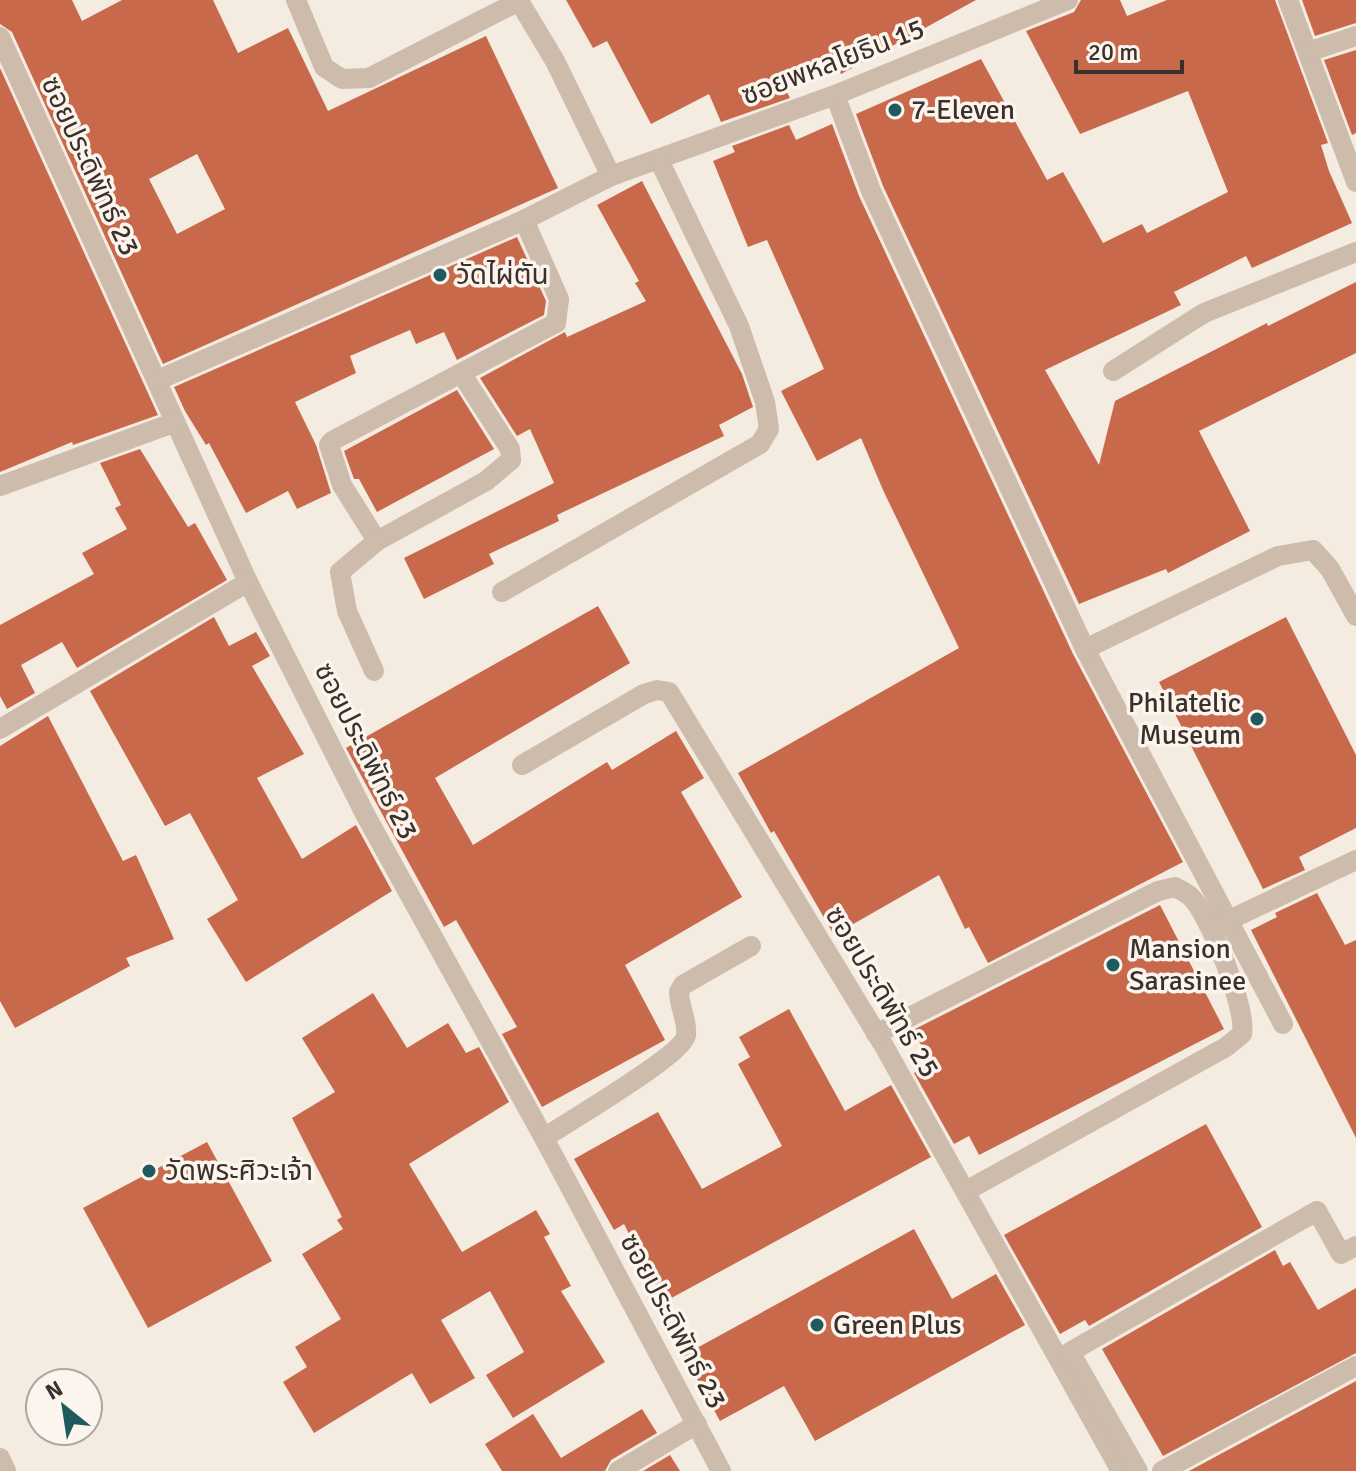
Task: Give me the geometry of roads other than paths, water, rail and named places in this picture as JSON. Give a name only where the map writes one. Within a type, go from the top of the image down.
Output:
[{"type":"street","points":[[296,0],[324,67],[342,79],[369,78],[520,1],[555,61],[611,176]]},
{"type":"street","name":"ซอยพหลโยธิน 15","points":[[158,380],[524,220],[611,176],[835,95],[1068,0]]},
{"type":"street","points":[[1288,0],[1356,182]]},
{"type":"street","points":[[1308,52],[1356,36]]},
{"type":"street","name":"ซอยประดิพัทธ์ 23","points":[[0,37],[158,380],[173,423],[248,582],[366,816],[544,1138],[721,1471]]},
{"type":"street","points":[[835,95],[871,191],[1085,649],[1283,1024]]},
{"type":"street","points":[[502,592],[760,444],[769,429],[765,402],[739,326],[659,160]]},
{"type":"street","points":[[377,541],[342,485],[329,445],[556,323],[559,299],[524,220]]},
{"type":"street","points":[[1113,371],[1204,313],[1356,252]]},
{"type":"street","points":[[374,671],[347,611],[340,572],[344,565],[377,541],[494,476],[511,460],[510,449],[461,373]]},
{"type":"street","points":[[0,486],[173,423]]},
{"type":"street","points":[[1085,649],[1278,556],[1313,550],[1330,569],[1356,616]]},
{"type":"street","points":[[0,729],[248,582]]},
{"type":"street","name":"ซอยประดิพัทธ์ 25","points":[[522,765],[644,694],[657,690],[669,692],[876,1034],[1121,1471]]},
{"type":"street","points":[[1229,920],[1356,860]]},
{"type":"street","points":[[876,1034],[1158,891],[1175,887],[1192,898],[1236,987],[1245,1021],[1242,1034],[1214,1054],[966,1191]]},
{"type":"street","points":[[544,1138],[658,1064],[682,1044],[686,1037],[679,992],[683,985],[751,946]]},
{"type":"street","points":[[1138,1471],[1070,1352],[1317,1211],[1341,1254],[1356,1246]]},
{"type":"street","points":[[1162,1471],[1356,1366]]},
{"type":"street","points":[[618,1471],[697,1424]]},
{"type":"street","points":[[0,1458],[6,1471]]},
{"type":"place","name":"7-Eleven","points":[[895,110]]},
{"type":"place","name":"วัดไผ่ตัน","points":[[440,275]]},
{"type":"place","name":"Philatelic Museum","points":[[1257,719]]},
{"type":"place","name":"Mansion Sarasinee","points":[[1113,965]]},
{"type":"place","name":"วัดพระศิวะเจ้า","points":[[149,1171]]},
{"type":"place","name":"Green Plus","points":[[817,1325]]}]
